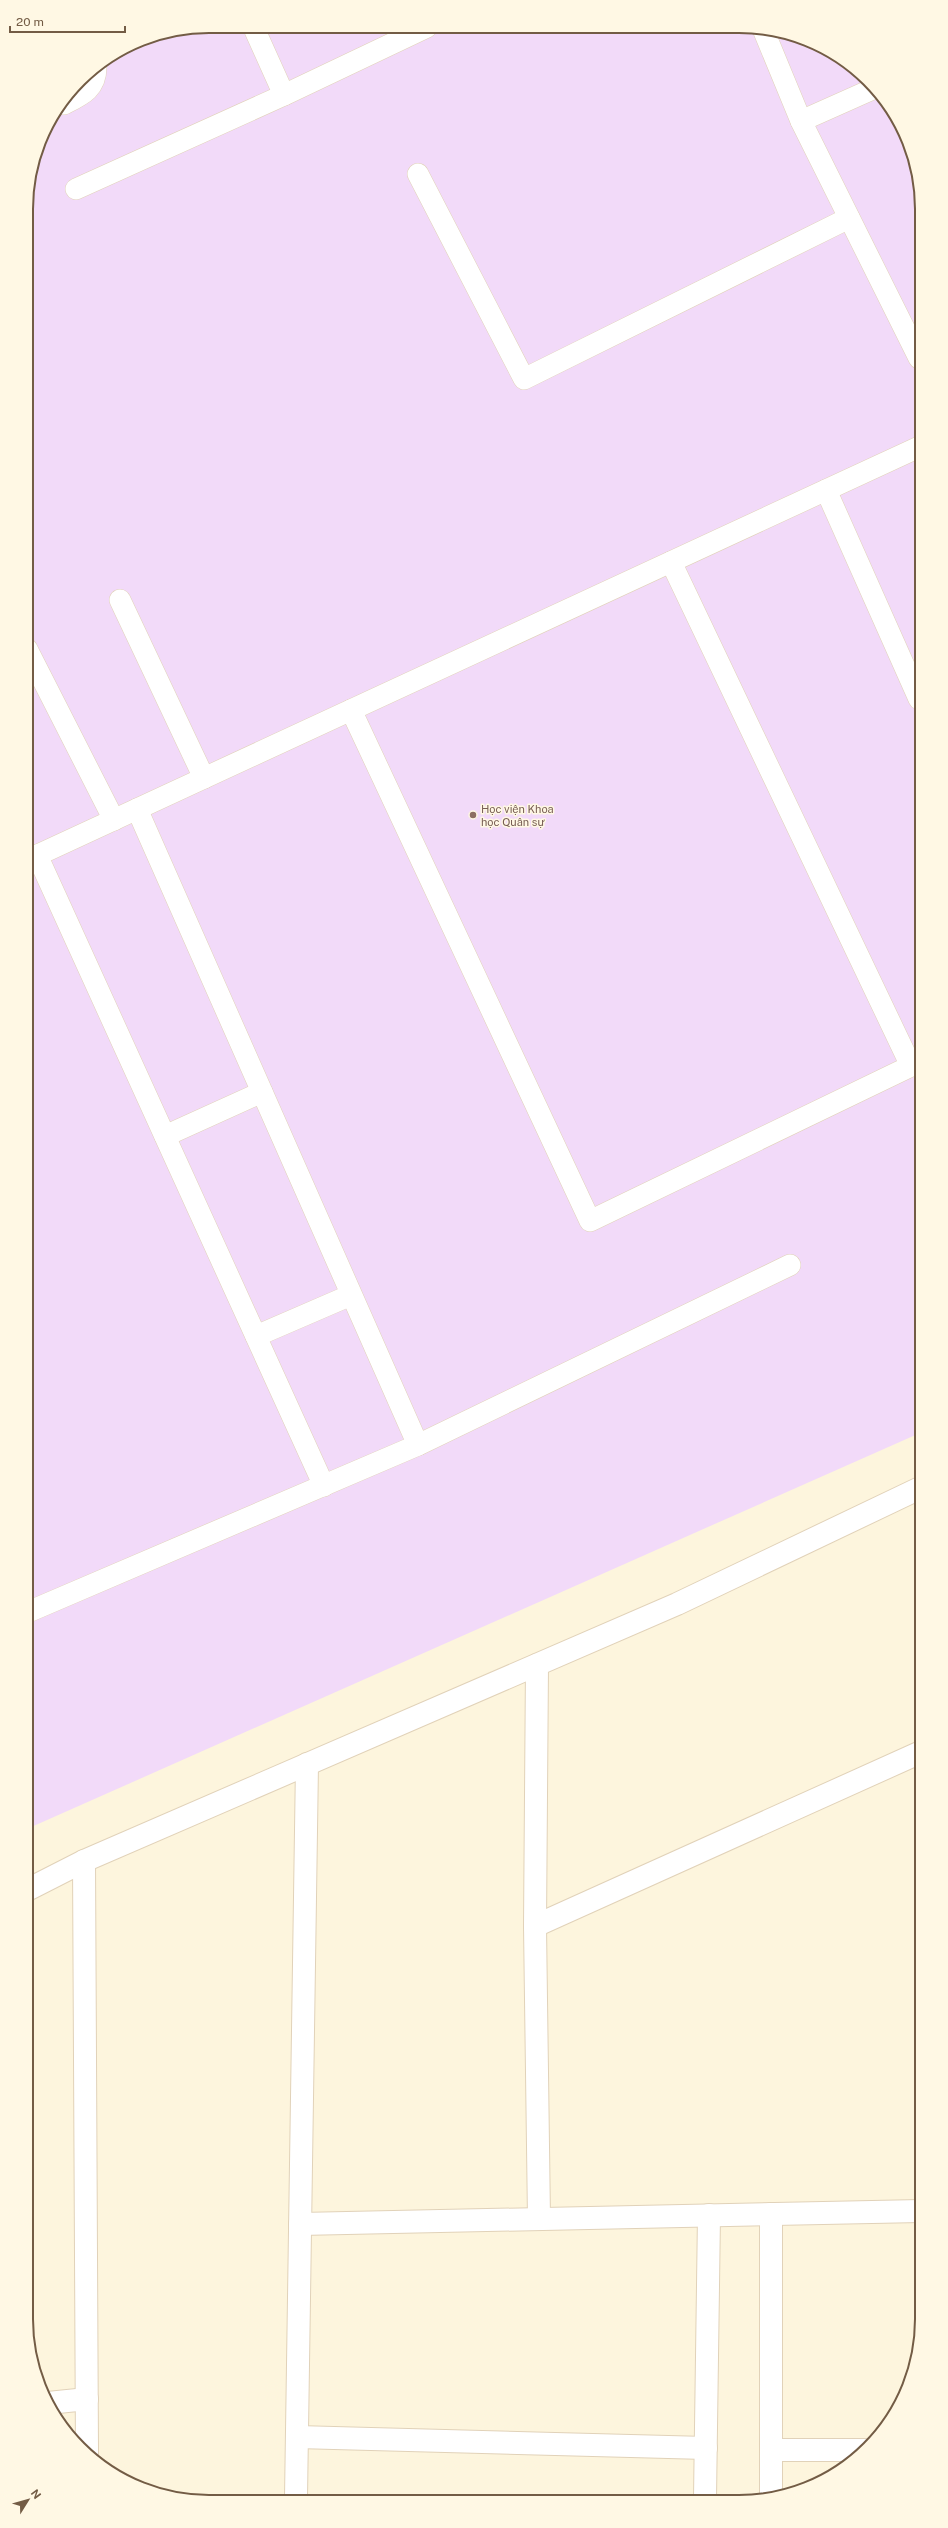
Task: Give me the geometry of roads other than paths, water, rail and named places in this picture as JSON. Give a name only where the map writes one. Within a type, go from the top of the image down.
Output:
[{"type":"street","points":[[33,1886],[84,1861],[678,1604],[915,1490]]},
{"type":"street","points":[[537,1664],[535,1926],[539,2219]]},
{"type":"street","points":[[535,1926],[915,1755]]},
{"type":"street","points":[[296,2495],[307,1764]]},
{"type":"street","points":[[84,1861],[87,2445]]},
{"type":"street","points":[[300,2224],[915,2211]]},
{"type":"street","points":[[770,2214],[771,2492]]},
{"type":"street","points":[[705,2495],[709,2215]]},
{"type":"street","points":[[54,2402],[87,2398]]},
{"type":"street","points":[[297,2437],[706,2448]]},
{"type":"street","points":[[771,2450],[856,2450]]},
{"type":"lane","points":[[256,33],[284,94]]},
{"type":"lane","points":[[76,189],[414,33]]},
{"type":"lane","points":[[765,35],[801,121],[915,350]]},
{"type":"lane","points":[[70,101],[82,95],[91,87],[96,74]]},
{"type":"lane","points":[[801,121],[869,91]]},
{"type":"lane","points":[[418,174],[524,378],[849,218]]},
{"type":"lane","points":[[33,858],[915,449]]},
{"type":"lane","points":[[826,490],[915,690]]},
{"type":"lane","points":[[352,710],[590,1221],[911,1066],[671,562]]},
{"type":"lane","points":[[120,600],[204,778]]},
{"type":"lane","points":[[33,661],[114,820]]},
{"type":"lane","points":[[137,809],[418,1446]]},
{"type":"lane","points":[[33,860],[165,1136],[324,1486]]},
{"type":"lane","points":[[165,1136],[262,1092]]},
{"type":"lane","points":[[33,1610],[418,1446],[790,1265]]},
{"type":"lane","points":[[256,1336],[351,1295]]},
{"type":"place","name":"Học viện Khoa học Quân sự","points":[[473,815]]}]
